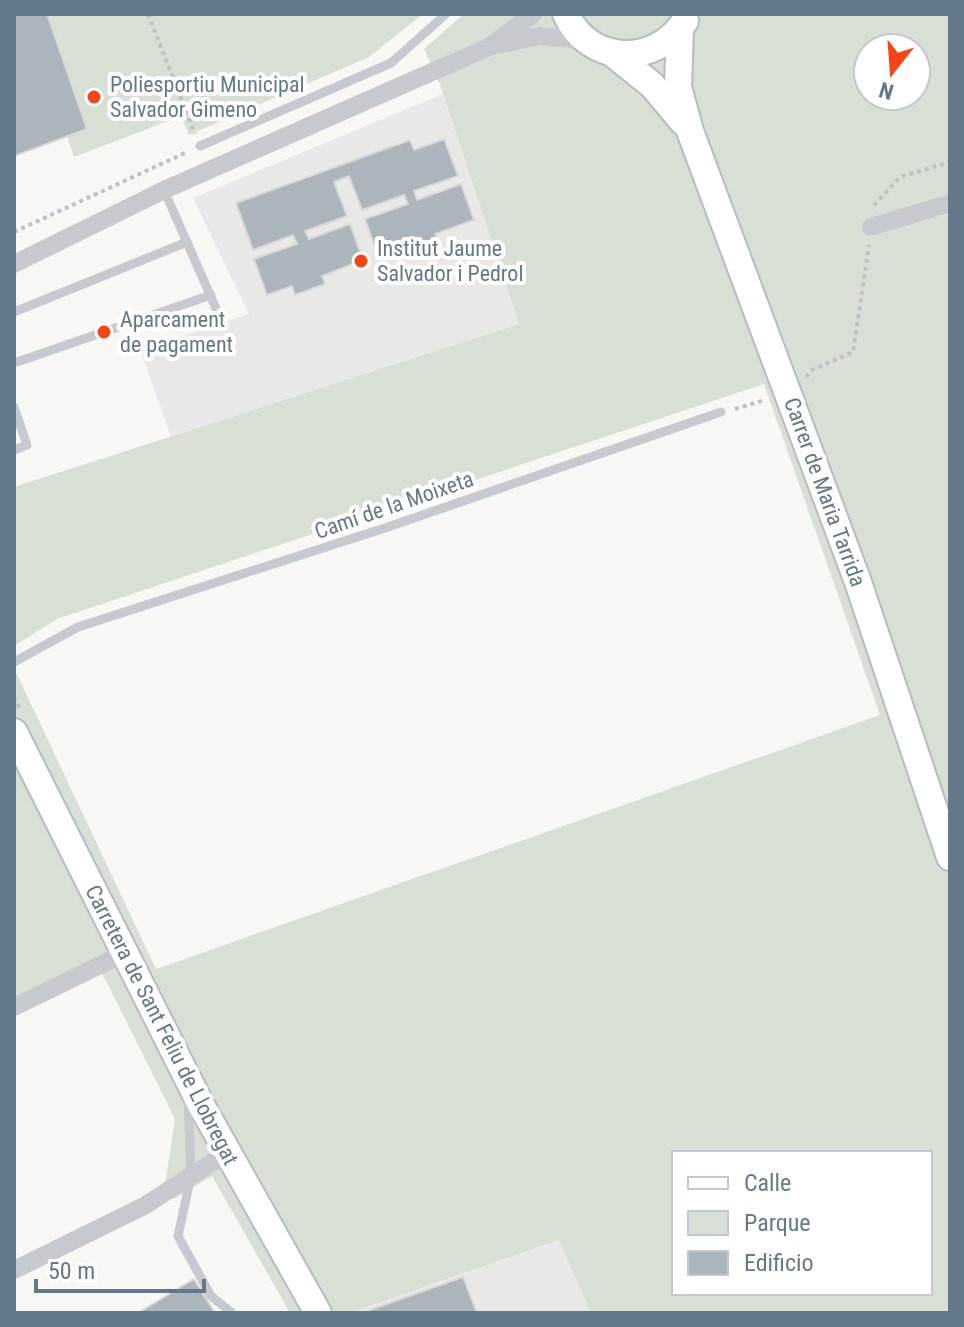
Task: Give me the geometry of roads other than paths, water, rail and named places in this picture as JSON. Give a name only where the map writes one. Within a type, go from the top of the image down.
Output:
[{"type":"main road","points":[[566,14],[585,40]]},
{"type":"main road","points":[[612,53],[635,55],[650,51],[684,21]]},
{"type":"main road","name":"Carrer de Maria Tarrida","points":[[684,21],[678,87],[690,131],[790,394],[950,857]]},
{"type":"main road","name":"Carrer de Maria Tarrida","points":[[585,40],[612,53],[652,85],[690,131]]},
{"type":"main road","name":"Carretera de Sant Feliu de Llobregat","points":[[14,732],[187,1078],[318,1313]]},
{"type":"street","points":[[491,46],[501,35],[533,14]]},
{"type":"street","points":[[14,264],[164,190],[491,46],[540,36],[585,40]]},
{"type":"street","points":[[871,227],[950,203]]},
{"type":"street","points":[[14,1007],[123,954]]},
{"type":"street","points":[[14,1270],[144,1206],[227,1153]]},
{"type":"lane","points":[[200,146],[391,63],[446,14]]},
{"type":"lane","points":[[164,190],[218,313]]},
{"type":"lane","points":[[14,312],[187,242]]},
{"type":"lane","points":[[17,362],[211,295]]},
{"type":"lane","points":[[14,407],[27,445],[14,450]]},
{"type":"lane","name":"Camí de la Moixeta","points":[[14,662],[78,627],[388,527],[721,412]]},
{"type":"lane","points":[[187,1078],[191,1176],[178,1236],[211,1296],[232,1313]]},
{"type":"place","name":"Poliesportiu Municipal Salvador Gimeno","points":[[94,97]]},
{"type":"place","name":"Institut Jaume Salvador i Pedrol","points":[[361,261]]},
{"type":"place","name":"Aparcament de pagament","points":[[104,332]]}]
